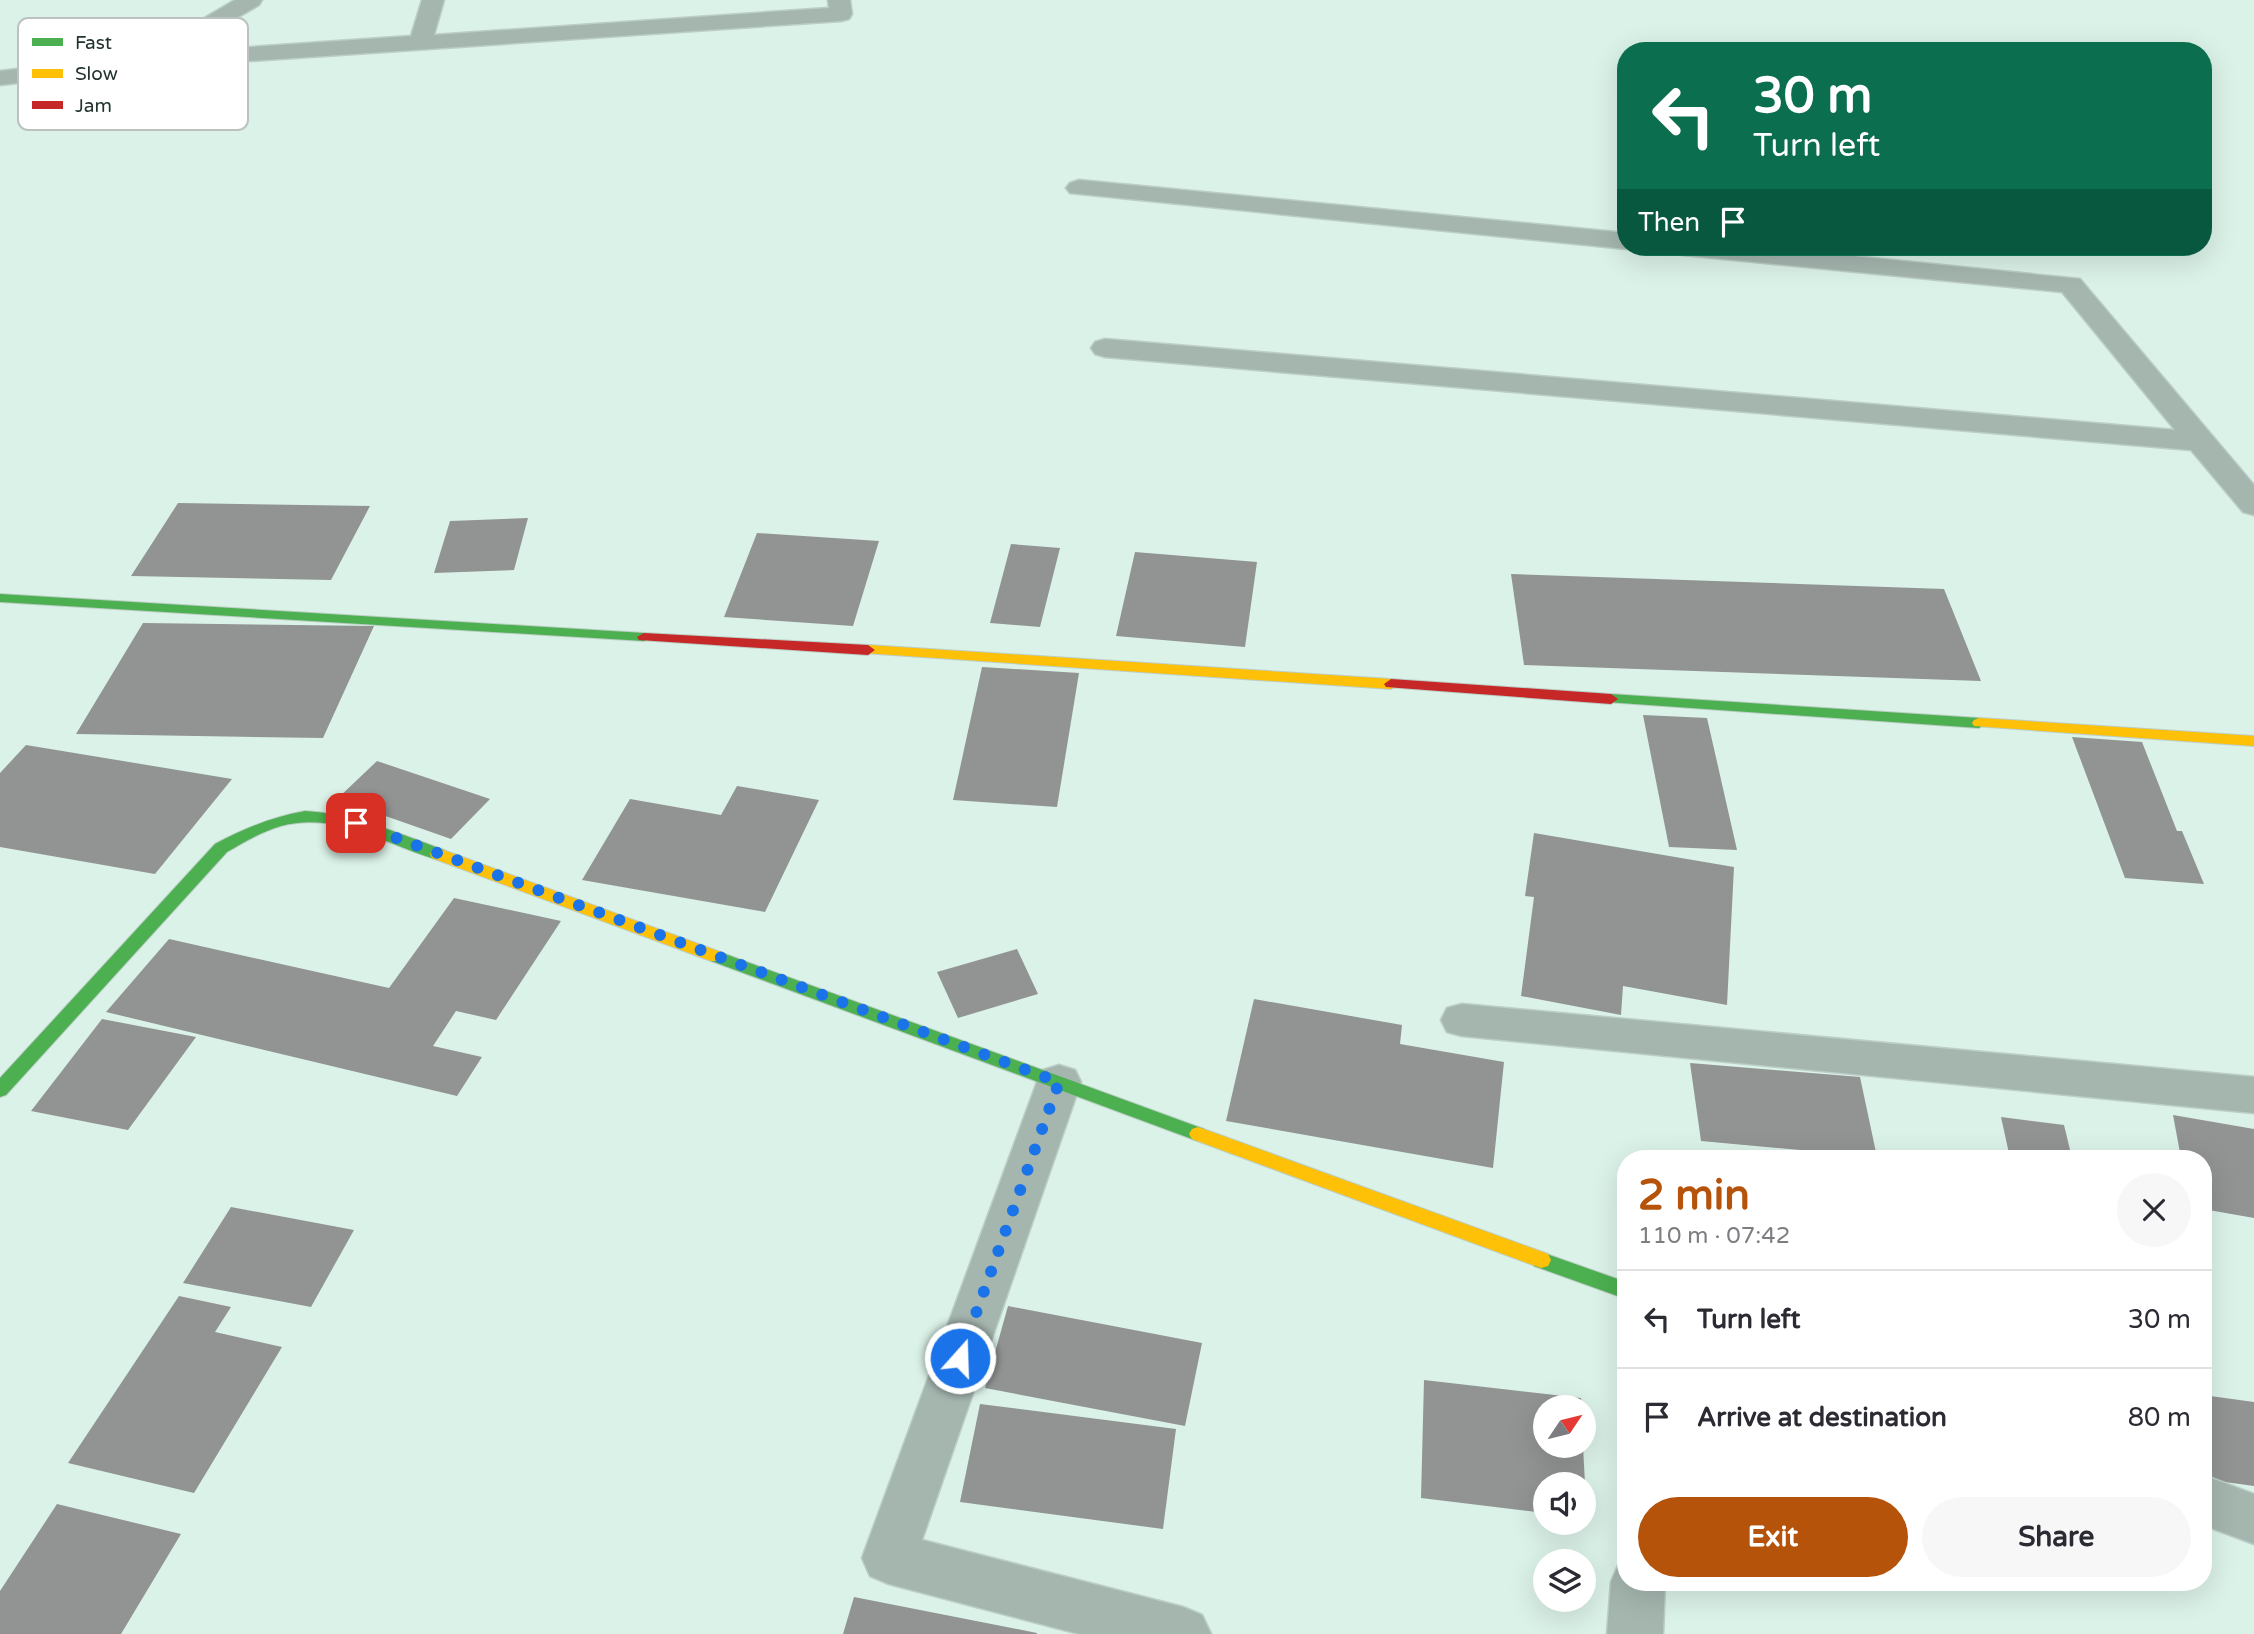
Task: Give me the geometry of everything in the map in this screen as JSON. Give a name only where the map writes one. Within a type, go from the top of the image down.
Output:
[{"type":"street","points":[[220,18],[251,0]]},
{"type":"street","points":[[421,42],[433,0]]},
{"type":"street","points":[[248,54],[421,42],[627,19],[841,14],[839,0]]},
{"type":"street","points":[[0,78],[18,76]]},
{"type":"street","points":[[1079,188],[1617,240]]},
{"type":"street","points":[[1775,256],[2070,285],[2254,505]]},
{"type":"street","points":[[1105,348],[2199,442]]},
{"type":"street","points":[[0,598],[995,659],[2254,741]]},
{"type":"street","points":[[0,1090],[221,848],[265,823],[314,814],[356,823],[1617,1287]]},
{"type":"street","points":[[1462,1020],[2254,1095]]},
{"type":"street","points":[[1059,1082],[889,1558],[1183,1634]]},
{"type":"street","points":[[2212,1503],[2254,1519]]},
{"type":"street","points":[[1635,1634],[1638,1591]]},
{"type":"building","points":[[178,503],[370,506],[331,580],[131,576]]},
{"type":"building","points":[[528,518],[514,570],[434,573],[450,521]]},
{"type":"building","points":[[757,533],[879,541],[853,626],[724,617]]},
{"type":"building","points":[[1011,544],[1060,548],[1040,627],[990,623]]},
{"type":"building","points":[[1135,552],[1257,562],[1245,647],[1116,636]]},
{"type":"building","points":[[1511,574],[1944,589],[1981,681],[1524,665]]},
{"type":"building","points":[[143,623],[374,626],[323,738],[76,734]]},
{"type":"building","points":[[982,667],[1079,673],[1057,807],[953,800]]},
{"type":"building","points":[[1643,715],[1707,718],[1737,850],[1669,847]]},
{"type":"building","points":[[2072,737],[2142,742],[2177,831],[2182,831],[2204,884],[2125,878]]},
{"type":"building","points":[[26,745],[232,779],[155,874],[0,847],[0,773]]},
{"type":"building","points":[[377,761],[490,799],[451,839],[337,799]]},
{"type":"building","points":[[737,786],[819,800],[765,912],[582,880],[630,799],[721,815]]},
{"type":"building","points":[[1534,833],[1734,867],[1727,1005],[1623,986],[1621,1015],[1521,996],[1534,897],[1525,896]]},
{"type":"building","points":[[454,898],[561,921],[496,1020],[456,1011],[433,1046],[482,1057],[457,1096],[106,1012],[169,939],[389,988]]},
{"type":"building","points":[[1017,949],[1038,994],[958,1018],[937,972]]},
{"type":"building","points":[[1254,999],[1402,1025],[1400,1044],[1504,1062],[1493,1168],[1226,1121]]},
{"type":"building","points":[[102,1019],[196,1037],[128,1130],[31,1111]]},
{"type":"building","points":[[1690,1063],[1860,1077],[1876,1150],[1800,1150],[1701,1141]]},
{"type":"building","points":[[2173,1115],[2254,1129],[2254,1218],[2212,1211],[2212,1150],[2180,1150]]},
{"type":"building","points":[[2001,1117],[2064,1125],[2070,1150],[2008,1150]]},
{"type":"building","points":[[231,1207],[354,1230],[311,1307],[183,1283]]},
{"type":"building","points":[[179,1296],[231,1307],[215,1332],[282,1347],[194,1493],[68,1463]]},
{"type":"building","points":[[1008,1306],[1202,1343],[1185,1426],[985,1388]]},
{"type":"building","points":[[1424,1380],[1555,1395],[1533,1395],[1533,1458],[1584,1458],[1584,1472],[1533,1472],[1533,1512],[1421,1498]]},
{"type":"building","points":[[2212,1396],[2254,1402],[2254,1486],[2212,1480]]},
{"type":"building","points":[[980,1404],[1176,1429],[1163,1529],[960,1502]]},
{"type":"building","points":[[57,1504],[181,1534],[121,1634],[0,1634],[0,1591]]},
{"type":"building","points":[[854,1597],[1037,1633],[1037,1634],[843,1634]]},
{"type":"traffic: fast","points":[[0,598],[644,637]]},
{"type":"traffic: fast","points":[[1611,699],[1979,723]]},
{"type":"traffic: fast","points":[[0,1090],[221,848],[252,831],[279,821],[305,817],[330,818],[354,823],[438,854]]},
{"type":"traffic: fast","points":[[717,957],[1198,1134]]},
{"type":"traffic: fast","points":[[1541,1260],[1617,1288]]},
{"type":"traffic: slow","points":[[868,650],[1391,684]]},
{"type":"traffic: slow","points":[[1979,723],[2254,741]]},
{"type":"traffic: slow","points":[[438,854],[717,957]]},
{"type":"traffic: slow","points":[[1198,1134],[1541,1260]]},
{"type":"traffic: jam","points":[[644,637],[868,650]]},
{"type":"traffic: jam","points":[[1391,684],[1611,699]]},
{"type":"route","points":[[356,823],[1059,1082],[960,1358]]}]
